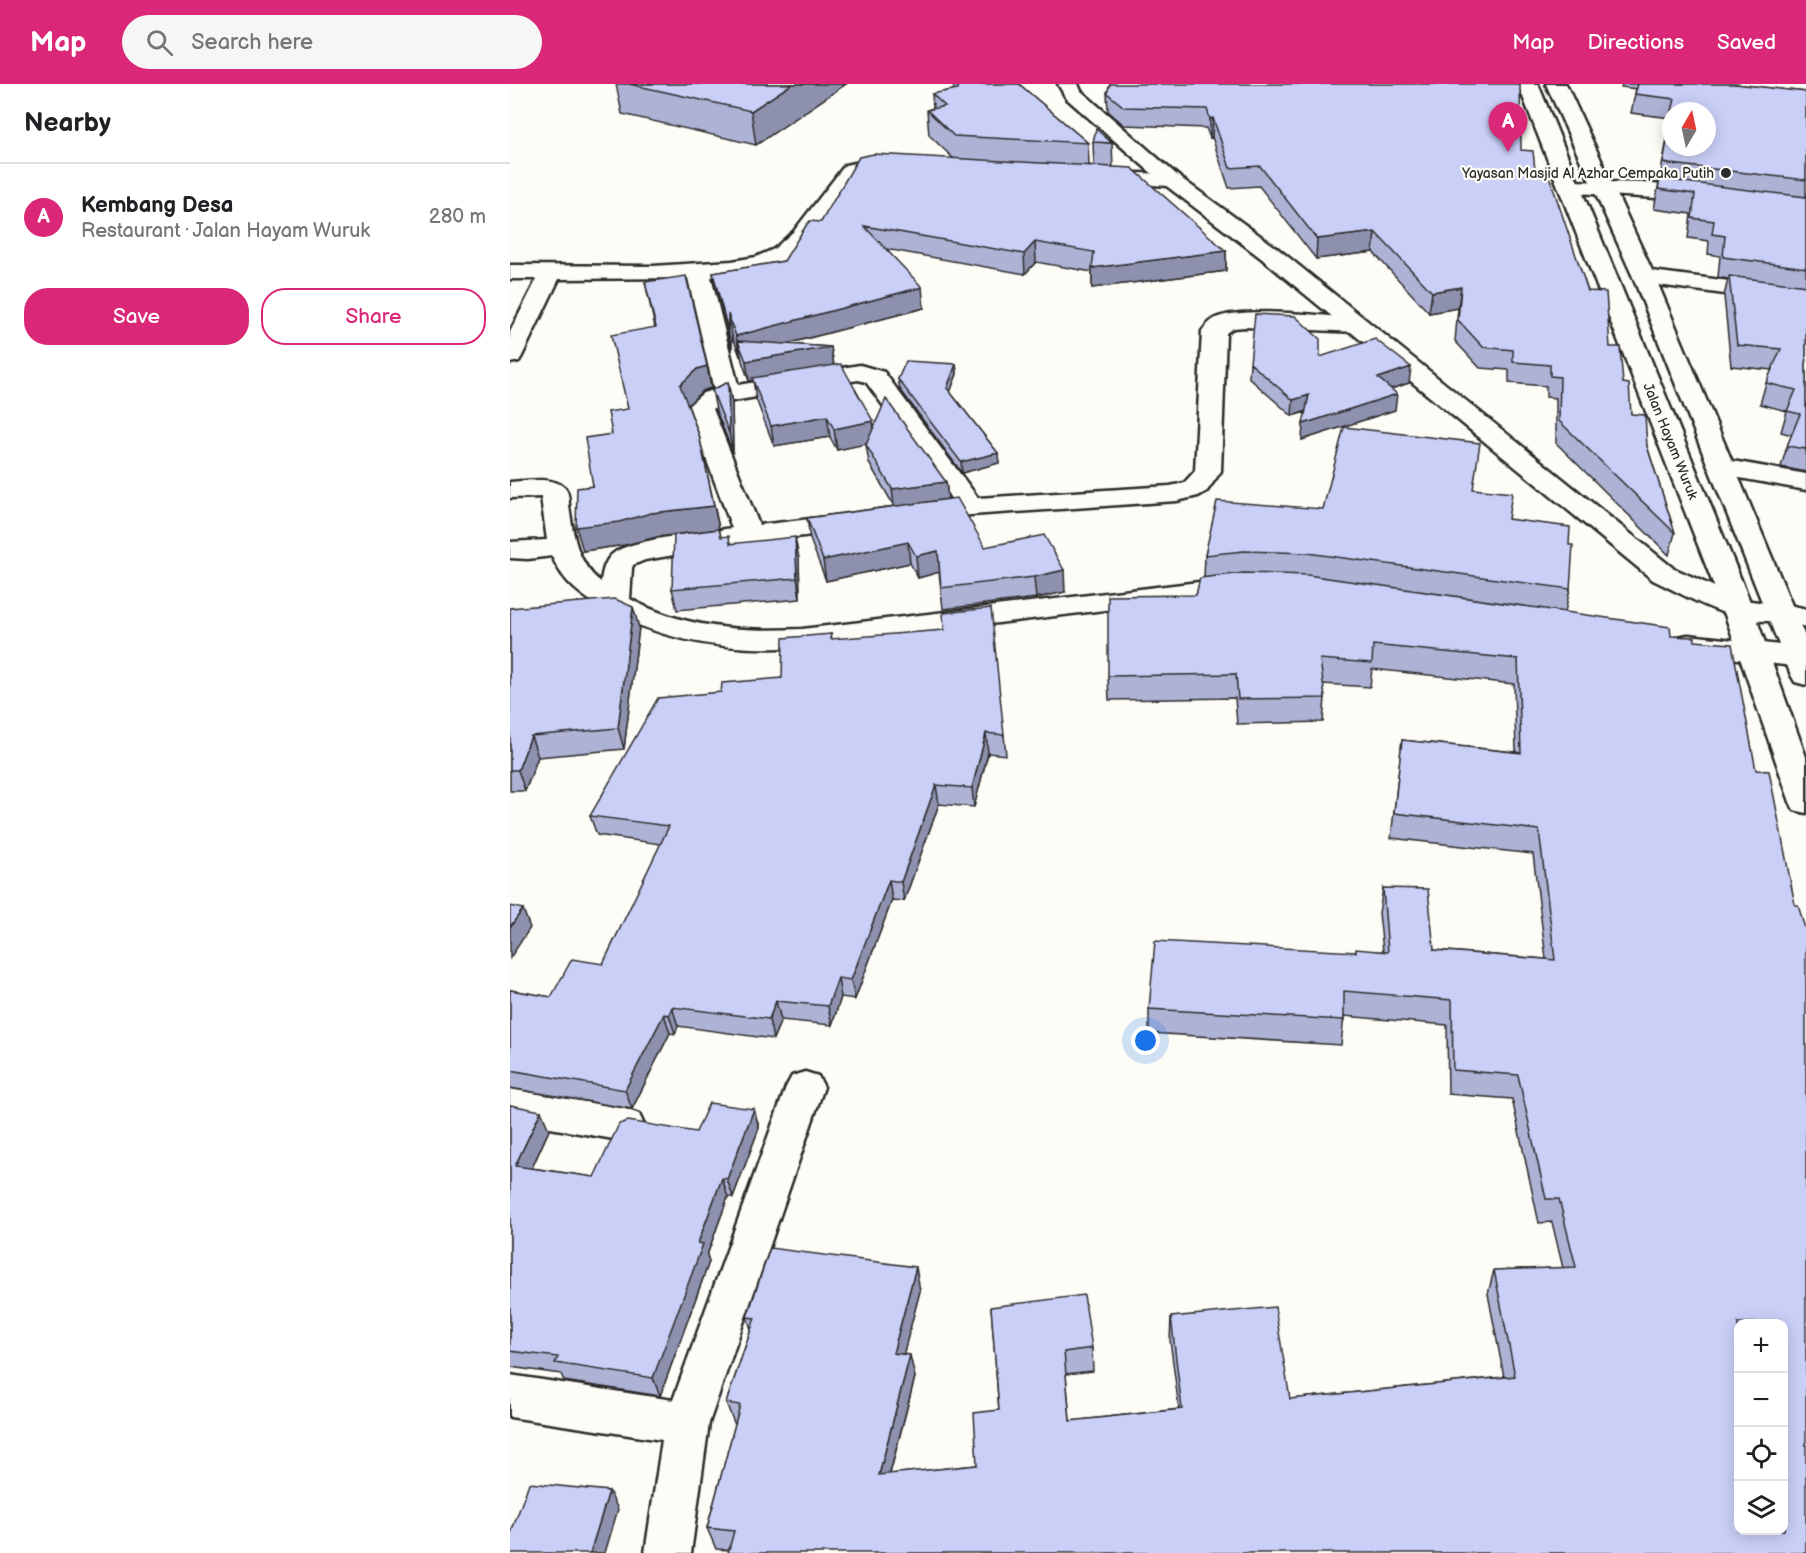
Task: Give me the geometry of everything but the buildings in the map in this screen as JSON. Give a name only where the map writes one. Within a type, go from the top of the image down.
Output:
[{"type":"street","points":[[1068,84],[1073,94],[1171,180],[1269,253],[1663,573],[1738,609],[1793,615]]},
{"type":"street","name":"Jalan Hayam Wuruk","points":[[1528,84],[1738,609],[1806,802]]},
{"type":"street","points":[[1556,84],[1644,277],[1721,467],[1793,615],[1803,666],[1754,653],[1659,640]]},
{"type":"street","points":[[510,272],[698,271],[741,267],[781,255],[802,235],[852,169],[876,165],[920,167]]},
{"type":"street","points":[[1085,177],[1171,180]]},
{"type":"street","points":[[1570,187],[1603,187],[1722,197]]},
{"type":"street","points":[[510,356],[552,271]]},
{"type":"street","points":[[698,271],[728,394]]},
{"type":"street","points":[[1644,277],[1806,298]]},
{"type":"street","points":[[616,603],[614,586],[621,561],[629,554],[665,547],[971,507],[1192,491],[1203,482],[1208,471],[1214,331],[1228,321],[1245,320],[1357,325]]},
{"type":"street","points":[[749,536],[700,407],[712,398],[728,394],[860,372],[875,377],[971,507]]},
{"type":"street","points":[[1721,467],[1806,482]]},
{"type":"street","points":[[510,490],[541,488],[554,492],[561,547],[570,569],[596,594],[633,613],[677,628],[752,640],[802,638],[1243,586],[1264,586]]},
{"type":"street","points":[[510,550],[528,551],[561,547]]},
{"type":"street","points":[[668,1553],[687,1423],[805,1086]]},
{"type":"street","points":[[510,1105],[625,1125]]},
{"type":"street","points":[[510,1396],[687,1423]]},
{"type":"place","name":"Kembang Desa","points":[[1508,152]]},
{"type":"place","name":"Yayasan Masjid Al Azhar Cempaka Putih","points":[[1726,173]]}]
